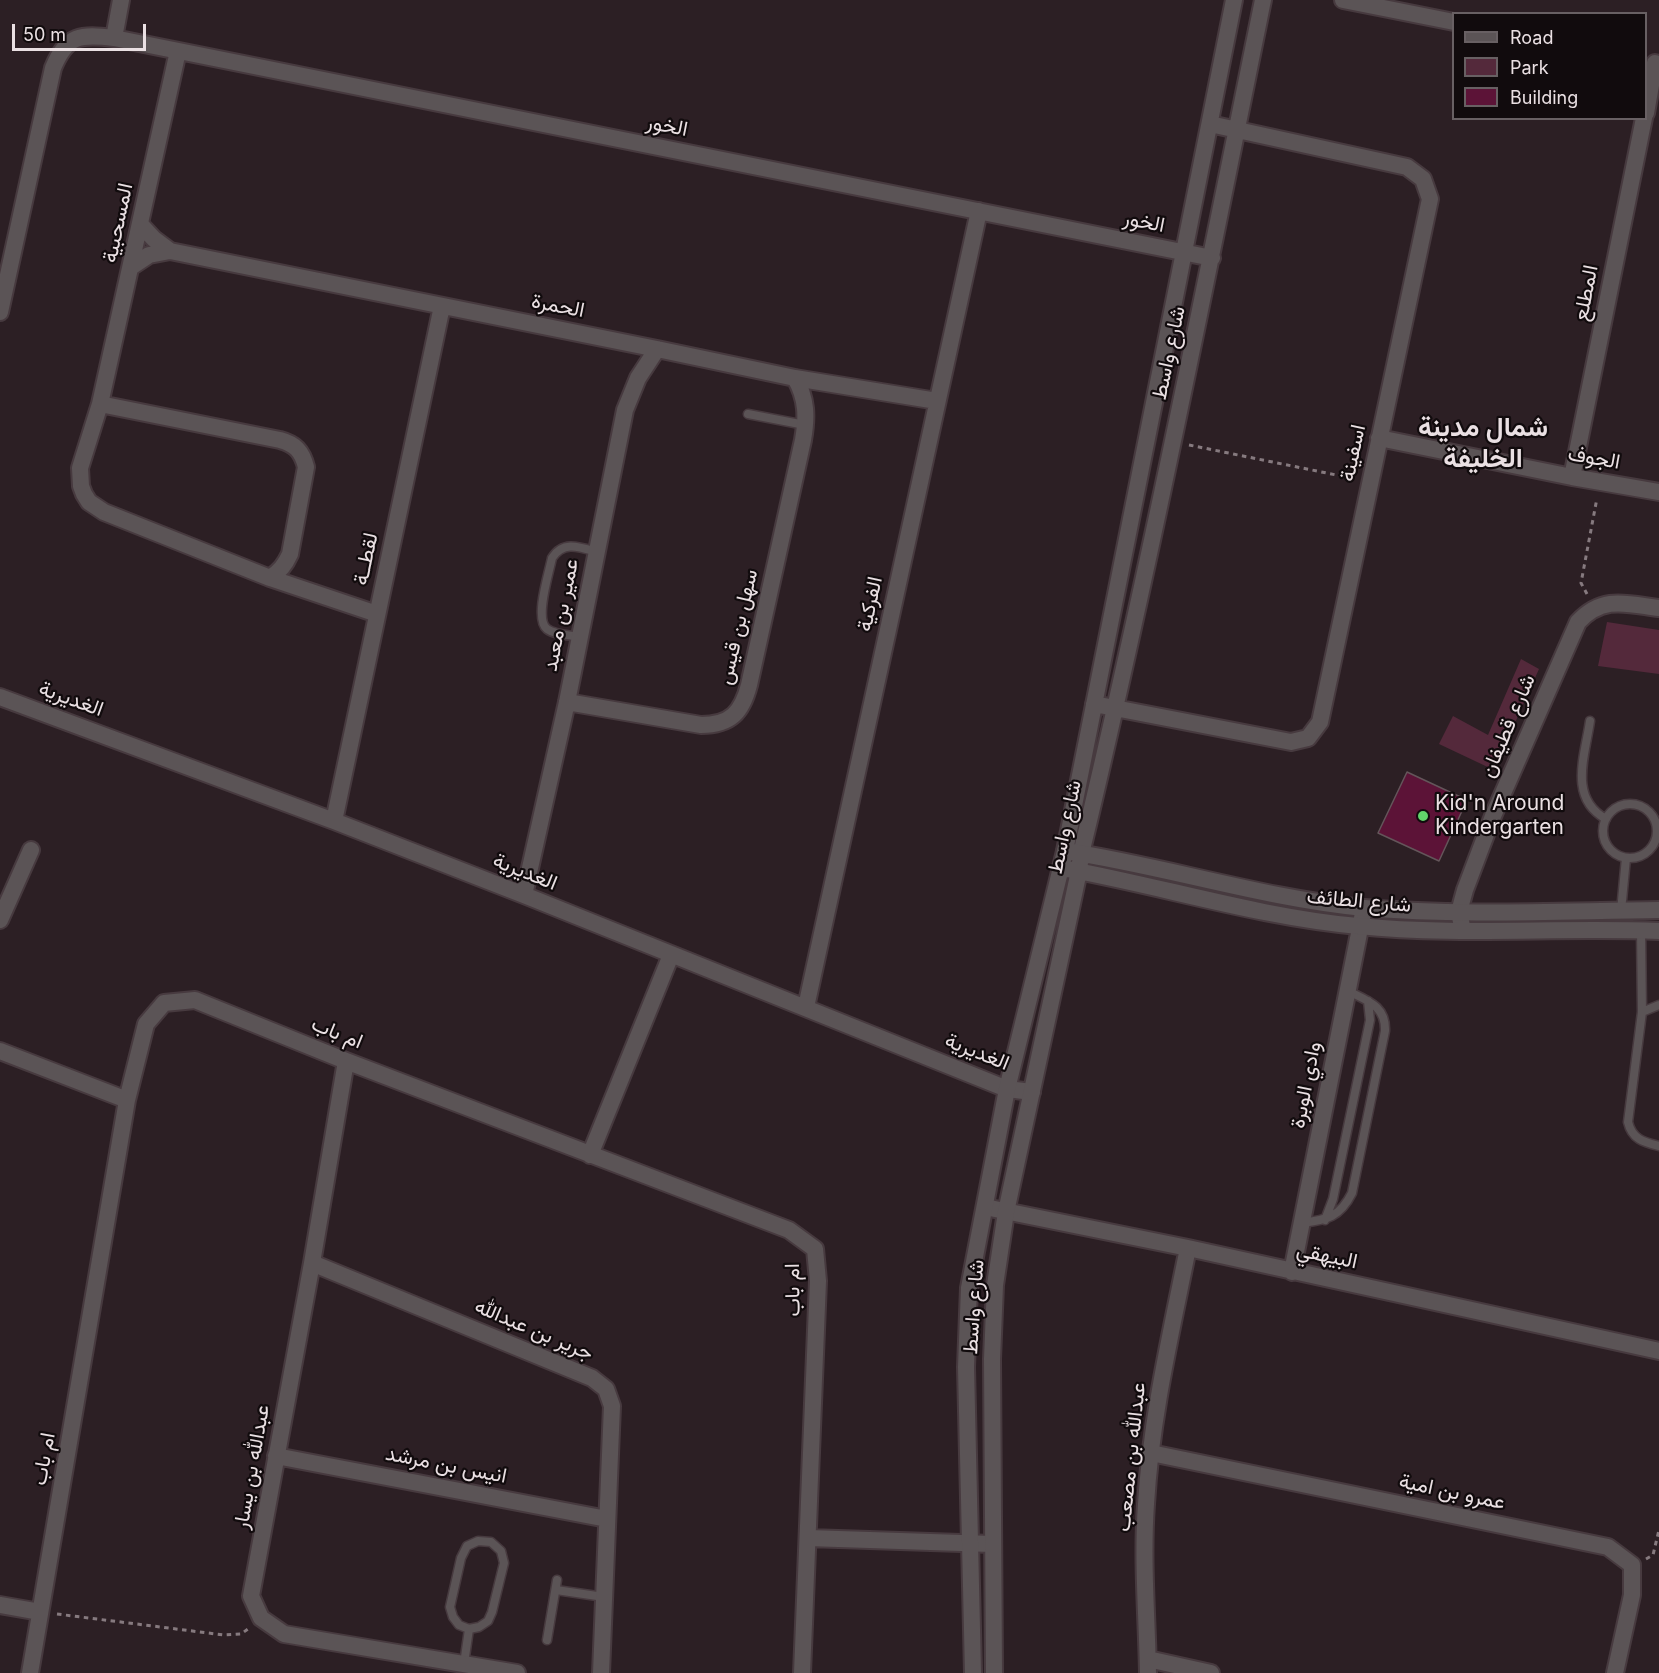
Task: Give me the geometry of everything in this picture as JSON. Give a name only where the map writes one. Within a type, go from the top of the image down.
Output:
[{"type":"street","points":[[114,38],[121,0]]},
{"type":"street","name":"شارع واسط","points":[[994,1673],[992,1359],[995,1285],[1006,1212],[1079,871],[1069,858],[1094,704],[1234,0]]},
{"type":"street","name":"شارع واسط","points":[[973,1673],[966,1367],[969,1288],[1007,1089],[1069,858],[1116,707],[1212,258],[1263,0]]},
{"type":"street","points":[[1343,0],[1452,22]]},
{"type":"street","name":"الخور","points":[[0,312],[53,68],[58,54],[68,44],[81,37],[93,36],[114,38],[1212,258]]},
{"type":"street","name":"المسحبية","points":[[178,51],[100,404],[80,468],[81,486],[89,502],[104,512],[270,578],[377,614]]},
{"type":"street","points":[[1647,106],[1653,63]]},
{"type":"street","name":"المطلع","points":[[1572,477],[1644,120]]},
{"type":"street","name":"اسفينة","points":[[1094,704],[1291,742],[1308,738],[1320,722],[1430,199],[1423,179],[1407,168],[1210,124]]},
{"type":"street","name":"الفركية","points":[[806,1007],[979,211]]},
{"type":"street","name":"الحمرة","points":[[140,224],[154,239],[170,250],[795,378],[937,402]]},
{"type":"street","points":[[131,267],[149,255],[170,250]]},
{"type":"street","name":"لقطــة","points":[[334,821],[442,306]]},
{"type":"street","name":"عمير بن معبد","points":[[524,895],[567,702],[625,410],[638,378],[657,349]]},
{"type":"street","name":"سهل بن قيس","points":[[567,702],[702,725],[724,722],[741,707],[749,685],[805,425],[805,401],[795,378]]},
{"type":"street","points":[[100,404],[280,440],[298,448],[306,466],[290,554],[286,564],[270,578]]},
{"type":"street","name":"الجوف","points":[[1379,438],[1659,492]]},
{"type":"street","points":[[1594,608],[1616,603],[1659,608]]},
{"type":"street","name":"شارع قطيفان","points":[[1463,931],[1459,912],[1464,890],[1493,816],[1573,632],[1578,622],[1594,608]]},
{"type":"street","name":"الغديرية","points":[[0,697],[334,821],[806,1007],[1007,1089],[1032,1092]]},
{"type":"street","points":[[0,921],[31,850]]},
{"type":"street","name":"شارع الطائف","points":[[1069,858],[1364,908],[1459,912],[1659,910]]},
{"type":"street","name":"شارع الطائف","points":[[1079,871],[1220,904],[1360,927],[1463,931],[1659,931]]},
{"type":"street","name":"وادي الوبرة","points":[[1292,1272],[1364,908]]},
{"type":"street","points":[[590,1155],[671,955]]},
{"type":"street","name":"ام باب","points":[[30,1673],[127,1100],[146,1024],[164,1003],[195,1000],[346,1061],[789,1230],[815,1250],[818,1281],[802,1673]]},
{"type":"street","points":[[0,1051],[127,1100]]},
{"type":"street","name":"عبدالله بن يسار","points":[[261,1618],[251,1596],[312,1263],[346,1061]]},
{"type":"street","name":"البيهقي","points":[[985,1207],[1188,1248],[1659,1351]]},
{"type":"street","name":"عبدالله بن مصعب","points":[[1148,1666],[1144,1552],[1146,1504],[1155,1418],[1188,1248]]},
{"type":"street","name":"جرير بن عبدالله","points":[[312,1263],[592,1378],[606,1389],[612,1406],[601,1673]]},
{"type":"street","name":"عمرو بن امية","points":[[1151,1453],[1608,1547],[1632,1564]]},
{"type":"street","name":"انيس بن مرشد","points":[[276,1456],[607,1519]]},
{"type":"street","points":[[808,1538],[992,1544]]},
{"type":"street","points":[[1615,1673],[1632,1595],[1632,1564]]},
{"type":"street","points":[[0,1605],[40,1612]]},
{"type":"street","points":[[261,1618],[284,1634],[517,1673]]},
{"type":"street","points":[[1148,1666],[1211,1673]]},
{"type":"lane","points":[[748,414],[805,425]]},
{"type":"lane","points":[[580,637],[547,629],[541,620],[541,609],[555,553],[566,546],[597,552]]},
{"type":"lane","points":[[1590,721],[1581,784],[1586,801],[1591,808],[1606,819]]},
{"type":"lane","points":[[1632,803],[1651,812],[1658,833],[1654,844],[1647,852],[1637,857],[1626,858],[1617,855],[1609,848],[1604,839],[1603,829],[1611,810],[1632,803]]},
{"type":"lane","points":[[1621,911],[1626,858]]},
{"type":"lane","points":[[1641,930],[1642,1012],[1628,1122],[1634,1136],[1659,1146]]},
{"type":"lane","points":[[1302,1223],[1325,1220],[1340,1211],[1352,1193],[1385,1031],[1384,1019],[1378,1008],[1348,991]]},
{"type":"lane","points":[[1325,1220],[1332,1199],[1369,1027],[1371,1014],[1368,1001]]},
{"type":"lane","points":[[1642,1012],[1659,1005]]},
{"type":"lane","points":[[478,1541],[491,1542],[501,1551],[504,1563],[492,1612],[488,1621],[479,1627],[469,1629],[459,1625],[453,1617],[450,1606],[461,1558],[467,1546],[478,1541]]},
{"type":"lane","points":[[547,1640],[557,1580]]},
{"type":"lane","points":[[556,1590],[604,1597]]},
{"type":"lane","points":[[464,1664],[469,1629]]},
{"type":"path","points":[[1173,442],[1370,481]]},
{"type":"path","points":[[1594,608],[1581,583],[1600,482]]},
{"type":"path","points":[[1632,1564],[1653,1555],[1659,1530]]},
{"type":"path","points":[[40,1612],[224,1635],[241,1635],[261,1618]]},
{"type":"green space","points":[[1607,622],[1659,630],[1659,674],[1598,666]]},
{"type":"green space","points":[[1521,659],[1539,669],[1494,770],[1439,744],[1453,716],[1488,735]]},
{"type":"building","name":"Kid'n Around Kindergarten","points":[[1407,772],[1467,800],[1439,861],[1378,833]]},
{"type":"place","name":"Kid'n Around Kindergarten","points":[[1423,816]]},
{"type":"district","name":"شمال مدينة الخليفة","points":[[1483,444]]}]
